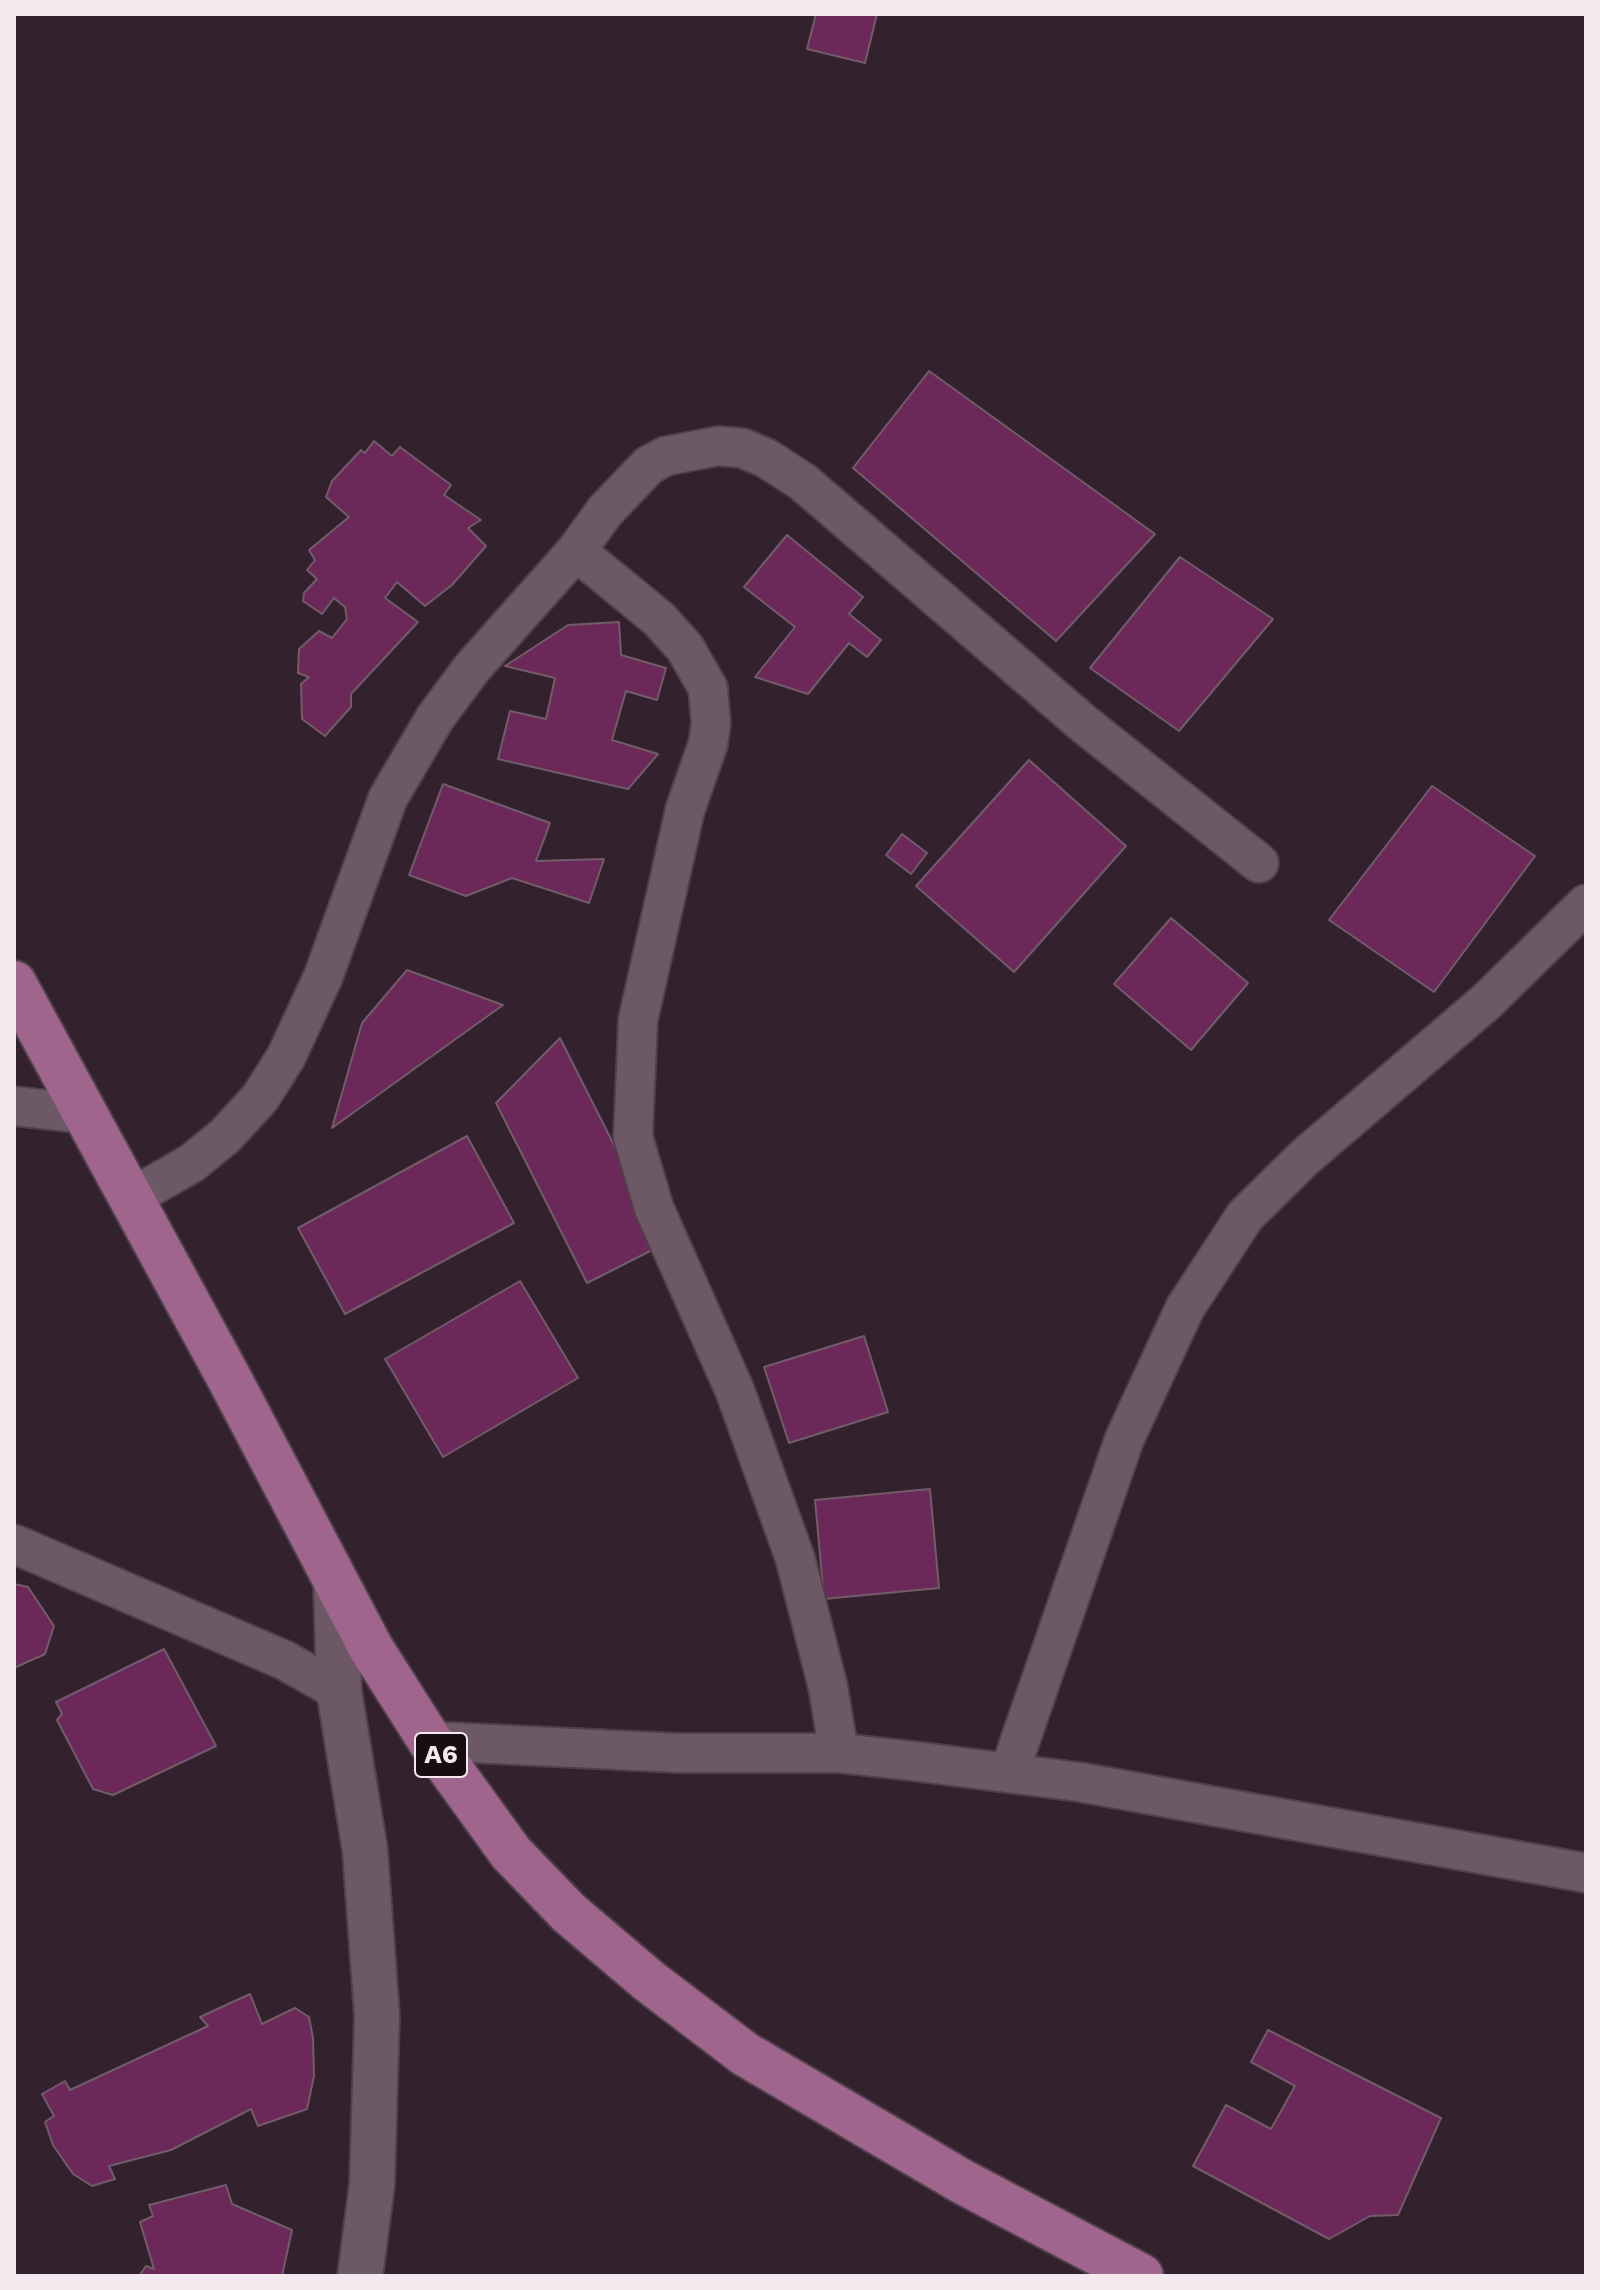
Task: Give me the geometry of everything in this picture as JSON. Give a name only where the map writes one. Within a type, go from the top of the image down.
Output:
[{"type":"highway","name":"A6","points":[[14,983],[371,1648],[430,1741],[511,1853],[569,1913],[649,1981],[745,2054],[949,2175],[1141,2276]]},
{"type":"street","points":[[131,1198],[192,1163],[225,1136],[260,1098],[286,1057],[323,977],[388,798],[435,718],[472,668],[576,551],[634,478],[657,460],[718,446],[742,448],[766,458],[803,482],[1084,724],[1259,863]]},
{"type":"street","points":[[576,551],[659,619],[685,648],[708,688],[711,723],[708,744],[685,810],[638,1020],[633,1137],[654,1208],[735,1391],[795,1558],[828,1687],[839,1753]]},
{"type":"street","points":[[1009,1773],[1124,1440],[1185,1308],[1245,1216],[1305,1157],[1486,1002],[1586,904]]},
{"type":"street","points":[[14,1106],[87,1114]]},
{"type":"street","points":[[14,1544],[261,1649],[339,1691]]},
{"type":"street","points":[[336,1585],[339,1691],[365,1850],[377,2016],[372,2185],[360,2276]]},
{"type":"street","points":[[430,1741],[664,1753],[839,1753],[1079,1782],[1586,1873]]},
{"type":"building","points":[[816,14],[877,14],[865,63],[807,49]]},
{"type":"building","points":[[929,371],[1155,534],[1056,641],[853,468]]},
{"type":"building","points":[[374,441],[392,456],[400,447],[451,485],[444,495],[481,520],[468,528],[486,546],[452,585],[425,606],[397,582],[385,598],[418,622],[351,694],[351,707],[325,736],[302,719],[301,684],[309,677],[298,673],[299,649],[319,631],[332,638],[347,619],[345,607],[334,598],[322,614],[303,601],[304,593],[317,579],[307,570],[315,560],[309,550],[349,517],[326,497],[332,481],[361,450],[365,453]]},
{"type":"building","points":[[787,535],[863,597],[849,614],[881,640],[867,657],[849,643],[808,694],[755,677],[795,627],[744,587]]},
{"type":"building","points":[[1180,557],[1273,619],[1179,731],[1090,668]]},
{"type":"building","points":[[619,622],[621,655],[666,668],[657,700],[626,691],[612,740],[658,754],[628,789],[498,759],[510,711],[546,719],[555,678],[505,666],[568,625]]},
{"type":"building","points":[[1029,760],[1126,846],[1014,972],[916,886]]},
{"type":"building","points":[[443,784],[550,823],[536,861],[604,859],[589,903],[512,878],[466,896],[409,875]]},
{"type":"building","points":[[1432,786],[1535,856],[1434,992],[1329,920]]},
{"type":"building","points":[[902,834],[927,853],[911,874],[886,855]]},
{"type":"building","points":[[1171,918],[1248,983],[1191,1050],[1114,984]]},
{"type":"building","points":[[407,970],[503,1005],[332,1128],[362,1023]]},
{"type":"building","points":[[560,1038],[664,1244],[587,1283],[496,1103]]},
{"type":"building","points":[[467,1136],[514,1223],[345,1314],[298,1228]]},
{"type":"building","points":[[520,1281],[578,1378],[443,1457],[385,1359]]},
{"type":"building","points":[[864,1336],[888,1412],[789,1443],[764,1367]]},
{"type":"building","points":[[930,1489],[939,1588],[824,1599],[815,1500]]},
{"type":"building","points":[[14,1584],[28,1587],[54,1626],[45,1654],[14,1668]]},
{"type":"building","points":[[164,1649],[216,1746],[113,1795],[93,1789],[57,1720],[62,1714],[56,1702]]},
{"type":"building","points":[[250,1994],[262,2024],[295,2008],[309,2017],[314,2076],[307,2109],[258,2126],[251,2109],[171,2150],[109,2166],[115,2179],[92,2186],[73,2174],[53,2145],[45,2122],[54,2116],[42,2094],[65,2081],[70,2090],[208,2026],[200,2017]]},
{"type":"building","points":[[1268,2030],[1441,2118],[1398,2215],[1370,2216],[1329,2239],[1193,2166],[1226,2105],[1271,2129],[1295,2086],[1251,2062]]},
{"type":"building","points":[[226,2185],[232,2204],[292,2230],[282,2276],[139,2276],[146,2266],[154,2269],[140,2222],[153,2216],[149,2205]]}]
